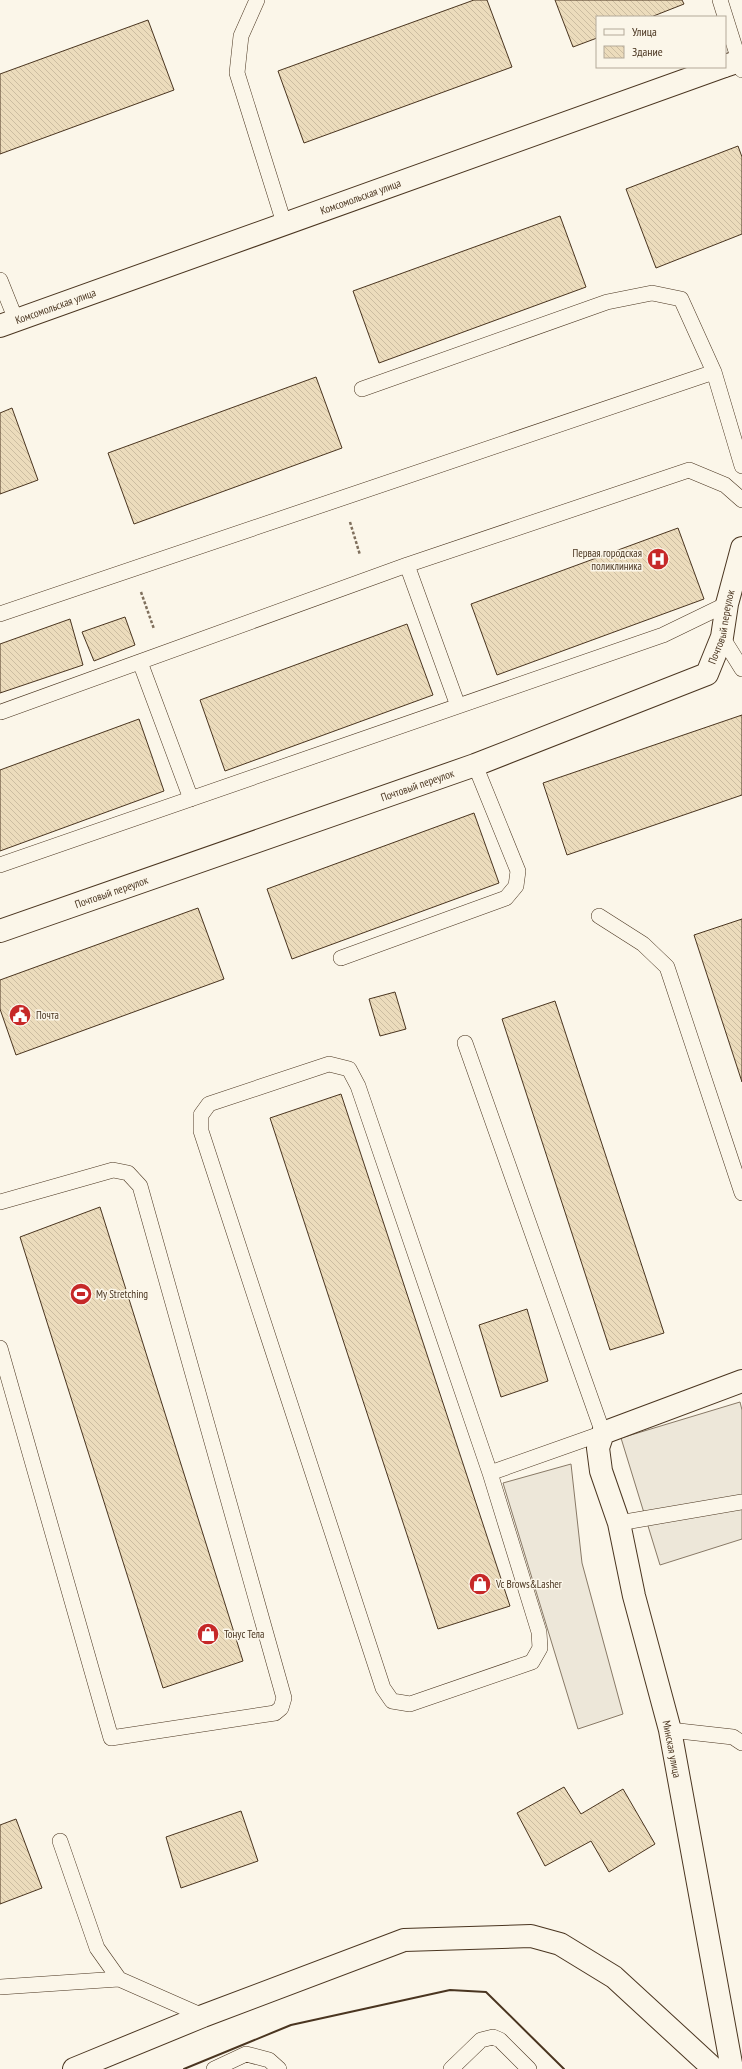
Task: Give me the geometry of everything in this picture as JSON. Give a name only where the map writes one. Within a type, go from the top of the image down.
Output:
[{"type":"street","name":"Комсомольская улица","points":[[8,323],[284,223],[725,68]]},
{"type":"street","name":"Почтовый переулок","points":[[0,930],[475,765],[707,674],[722,636],[727,604],[742,548]]},
{"type":"street","points":[[603,1433],[742,1381]]},
{"type":"street","name":"Минская улица","points":[[603,1433],[598,1448],[601,1471],[619,1523],[634,1596],[670,1730],[732,2069]]},
{"type":"street","points":[[74,2069],[203,2016],[404,1940],[531,1936],[560,1944],[614,1977],[714,2069]]},
{"type":"lane","points":[[257,0],[241,36],[237,73],[284,223]]},
{"type":"lane","points":[[720,0],[723,16]]},
{"type":"lane","points":[[726,28],[734,65]]},
{"type":"lane","points":[[0,280],[8,323]]},
{"type":"lane","points":[[362,389],[607,302],[652,293],[681,299],[714,372],[742,466]]},
{"type":"lane","points":[[0,614],[714,372]]},
{"type":"lane","points":[[1,712],[407,565],[689,470],[725,485],[742,500]]},
{"type":"lane","points":[[407,565],[458,706]]},
{"type":"lane","points":[[0,865],[663,635],[727,604]]},
{"type":"lane","points":[[722,636],[742,669]]},
{"type":"lane","points":[[140,662],[191,799]]},
{"type":"lane","points":[[341,958],[506,898],[516,886],[518,871],[475,765]]},
{"type":"lane","points":[[599,916],[643,944],[667,967],[742,1193]]},
{"type":"lane","points":[[465,1043],[603,1433],[490,1473]]},
{"type":"lane","points":[[329,1064],[349,1069],[358,1086],[490,1473],[539,1632],[540,1648],[532,1662],[410,1704],[392,1701],[383,1688],[201,1131],[201,1115],[209,1104],[329,1064]]},
{"type":"lane","points":[[0,1202],[113,1170],[128,1173],[140,1186],[284,1698],[281,1708],[275,1713],[111,1738],[0,1348]]},
{"type":"lane","points":[[619,1523],[742,1502]]},
{"type":"lane","points":[[670,1730],[733,1737],[742,1742]]},
{"type":"lane","points":[[60,1841],[97,1948],[119,1979]]},
{"type":"lane","points":[[0,1987],[119,1979],[203,2016]]},
{"type":"lane","points":[[451,2069],[481,2040],[493,2037],[500,2040],[529,2069]]},
{"type":"lane","points":[[214,2069],[246,2054],[269,2060],[279,2069]]},
{"type":"path","points":[[342,498],[368,580]]},
{"type":"path","points":[[133,569],[163,654]]},
{"type":"shaded area","points":[[740,1402],[742,1410],[742,1539],[660,1565],[621,1438]]},
{"type":"shaded area","points":[[571,1464],[582,1563],[623,1714],[578,1729],[503,1483]]},
{"type":"building","points":[[474,0],[487,0],[512,67],[304,143],[278,71]]},
{"type":"building","points":[[555,0],[682,0],[684,4],[654,16],[596,16],[596,38],[573,47]]},
{"type":"building","points":[[148,20],[174,90],[0,154],[0,74]]},
{"type":"building","points":[[738,146],[742,157],[742,234],[656,268],[626,189]]},
{"type":"building","points":[[560,216],[586,287],[379,363],[353,291]]},
{"type":"building","points":[[316,377],[342,448],[134,524],[108,453]]},
{"type":"building","points":[[12,408],[38,480],[0,494],[0,413]]},
{"type":"building","points":[[678,528],[704,599],[497,675],[471,604]]},
{"type":"building","points":[[125,617],[135,645],[94,661],[82,632]]},
{"type":"building","points":[[70,619],[83,665],[0,693],[0,644]]},
{"type":"building","points":[[407,624],[433,695],[225,771],[200,700]]},
{"type":"building","points":[[742,715],[742,795],[567,855],[543,783]]},
{"type":"building","points":[[139,719],[164,791],[0,851],[0,770]]},
{"type":"building","points":[[474,813],[499,883],[292,959],[267,889]]},
{"type":"building","points":[[198,908],[224,979],[16,1055],[0,1009],[0,980]]},
{"type":"building","points":[[742,919],[742,1082],[694,935]]},
{"type":"building","points":[[395,992],[406,1029],[380,1036],[369,999]]},
{"type":"building","points":[[555,1001],[664,1333],[610,1350],[502,1019]]},
{"type":"building","points":[[341,1094],[510,1606],[438,1629],[270,1118]]},
{"type":"building","points":[[100,1207],[243,1661],[163,1688],[20,1237]]},
{"type":"building","points":[[527,1309],[548,1381],[501,1397],[479,1325]]},
{"type":"building","points":[[564,1787],[581,1814],[623,1789],[655,1844],[609,1872],[591,1841],[545,1866],[517,1813]]},
{"type":"building","points":[[241,1811],[258,1861],[181,1888],[166,1837]]},
{"type":"building","points":[[16,1819],[42,1888],[0,1904],[0,1825]]},
{"type":"wall","points":[[184,2069],[291,2025],[450,1990],[486,1992],[564,2069]]},
{"type":"place","name":"Первая городская поликлиника","points":[[658,559]]},
{"type":"place","name":"Почта","points":[[20,1015]]},
{"type":"place","name":"My Stretching","points":[[81,1294]]},
{"type":"place","name":"Vc Brows&Lasher","points":[[480,1584]]},
{"type":"place","name":"Тонус Тела","points":[[208,1634]]}]
